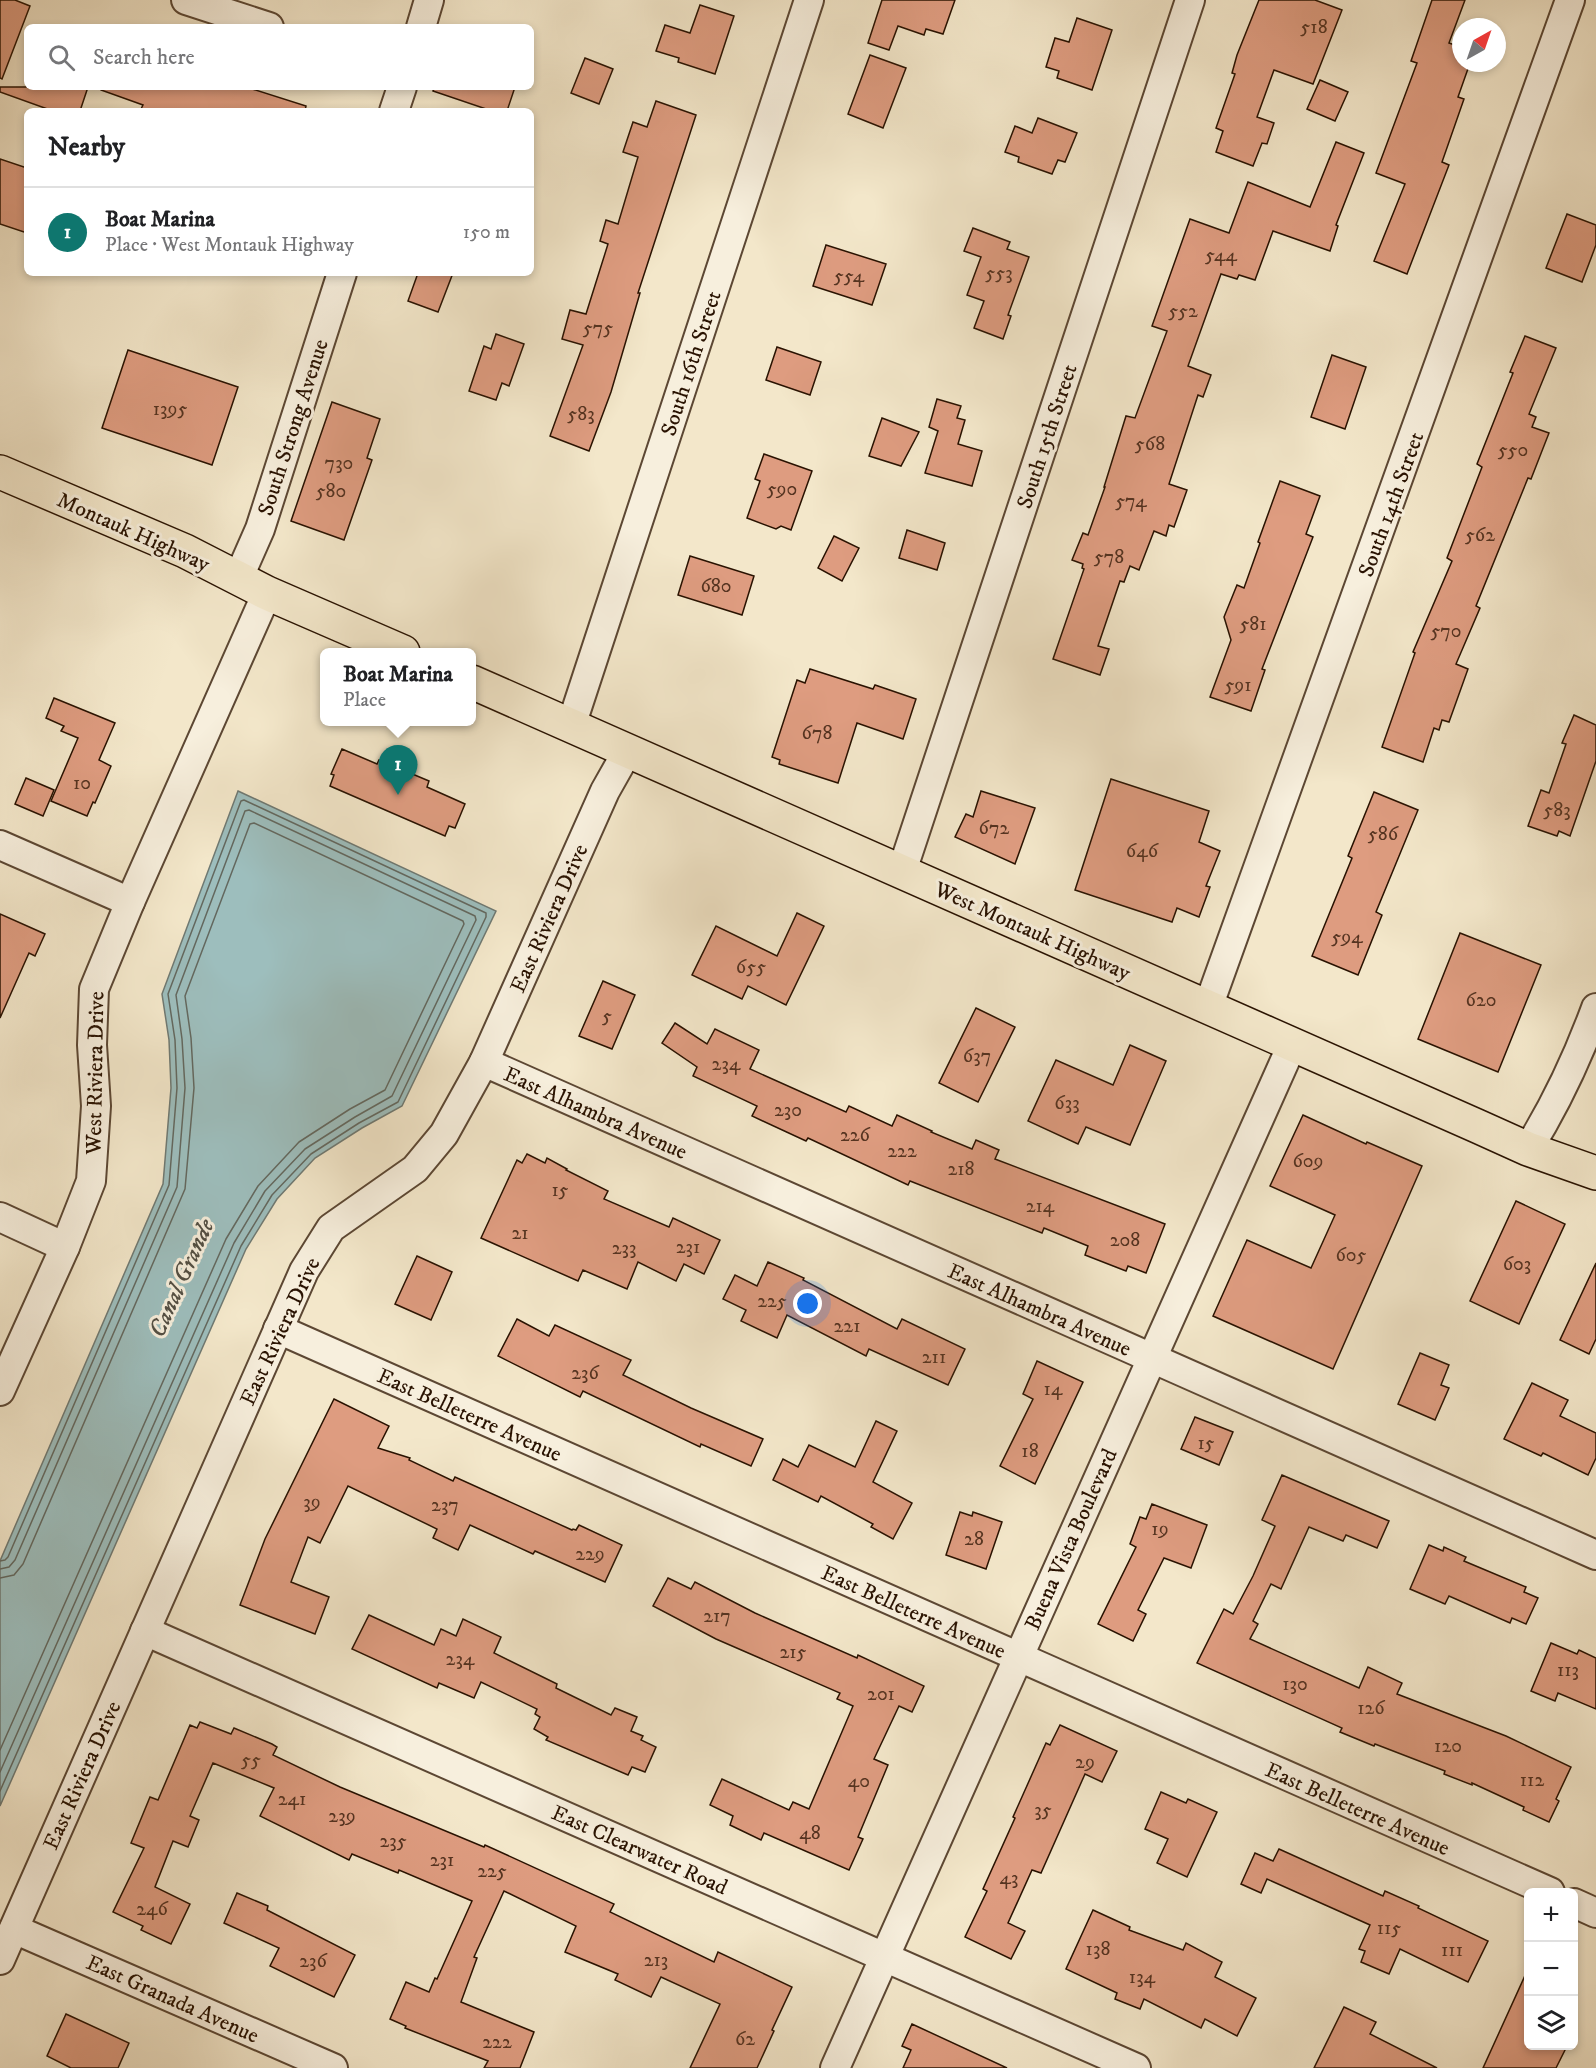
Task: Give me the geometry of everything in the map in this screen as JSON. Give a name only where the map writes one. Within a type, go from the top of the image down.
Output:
[{"type":"main road","name":"Montauk Highway","points":[[0,472],[185,551],[267,593]]},
{"type":"main road","points":[[267,593],[394,648]]},
{"type":"main road","name":"West Montauk Highway","points":[[476,684],[1528,1149],[1596,1173]]},
{"type":"street","points":[[186,0],[260,24]]},
{"type":"street","points":[[422,24],[429,0]]},
{"type":"street","name":"South 16th Street","points":[[571,726],[809,0]]},
{"type":"street","name":"South 15th Street","points":[[902,871],[1190,0]]},
{"type":"street","name":"South 14th Street","points":[[1208,1008],[1570,0]]},
{"type":"street","points":[[395,108],[401,90]]},
{"type":"street","name":"South Strong Avenue","points":[[238,579],[260,529],[341,276]]},
{"type":"street","name":"West Riviera Drive","points":[[0,1391],[65,1246],[91,1181],[96,1106],[92,1044],[94,989],[130,902],[267,593]]},
{"type":"street","name":"East Riviera Drive","points":[[0,1960],[304,1271],[331,1228],[415,1169],[444,1134],[484,1062],[605,791],[627,752]]},
{"type":"street","points":[[0,845],[130,902]]},
{"type":"street","points":[[1528,1149],[1554,1107],[1586,1037],[1596,1008]]},
{"type":"street","name":"Buena Vista Boulevard","points":[[835,2068],[1292,1045]]},
{"type":"street","name":"East Alhambra Avenue","points":[[484,1062],[1596,1555]]},
{"type":"street","points":[[0,1217],[65,1246]]},
{"type":"street","name":"East Belleterre Avenue","points":[[278,1329],[1539,1888]]},
{"type":"street","name":"East Clearwater Road","points":[[145,1631],[1136,2068]]},
{"type":"street","points":[[1578,1905],[1596,1913]]},
{"type":"street","name":"East Granada Avenue","points":[[14,1929],[333,2068]]},
{"type":"water","name":"Canal Grande","points":[[238,791],[496,911],[402,1106],[315,1158],[277,1199],[246,1249],[0,1806],[0,1561],[163,1184],[171,1088],[169,1040],[162,994]]},
{"type":"building","points":[[0,0],[15,0],[30,6],[2,79],[0,78]]},
{"type":"building","points":[[882,0],[955,0],[943,34],[926,29],[924,35],[898,26],[889,50],[868,43]]},
{"type":"building","points":[[1259,0],[1315,0],[1342,10],[1313,84],[1274,70],[1257,117],[1274,123],[1267,144],[1262,143],[1253,166],[1216,152],[1223,131],[1216,128],[1235,74],[1232,73],[1237,55]]},
{"type":"building","points":[[1432,0],[1465,0],[1458,18],[1452,18],[1452,35],[1449,43],[1452,44],[1452,72],[1467,72],[1458,97],[1464,99],[1442,162],[1449,165],[1407,274],[1374,261],[1405,184],[1376,173],[1417,63],[1411,61]]},
{"type":"building","points":[[700,5],[734,16],[715,74],[678,62],[679,58],[656,51],[665,25],[690,33]]},
{"type":"building","points":[[1077,18],[1112,30],[1092,90],[1057,78],[1059,71],[1046,67],[1055,38],[1069,42]]},
{"type":"building","points":[[870,55],[906,68],[883,128],[848,114]]},
{"type":"building","points":[[585,58],[613,69],[599,104],[571,93]]},
{"type":"building","points":[[1320,80],[1348,92],[1335,121],[1307,109]]},
{"type":"building","points":[[0,87],[24,87],[24,90],[87,90],[81,108],[45,108],[0,92]]},
{"type":"building","points":[[101,90],[255,90],[306,106],[306,108],[142,108],[143,105]]},
{"type":"building","points":[[514,90],[508,108],[483,108],[433,91]]},
{"type":"building","points":[[656,101],[696,115],[638,293],[640,293],[611,392],[589,451],[550,436],[583,345],[562,339],[570,310],[586,314],[608,244],[600,241],[606,220],[618,224],[638,157],[623,152],[633,122],[647,127]]},
{"type":"building","points":[[1038,118],[1077,133],[1065,162],[1058,160],[1052,174],[1018,162],[1019,157],[1005,152],[1015,126],[1032,133]]},
{"type":"building","points":[[1336,142],[1364,153],[1336,225],[1338,226],[1330,251],[1273,231],[1255,280],[1239,275],[1237,279],[1221,274],[1188,366],[1211,375],[1203,397],[1198,395],[1169,484],[1187,490],[1174,527],[1169,525],[1166,536],[1154,531],[1139,570],[1130,566],[1124,582],[1120,581],[1098,646],[1109,649],[1100,675],[1053,659],[1084,569],[1083,564],[1072,560],[1083,533],[1088,535],[1126,416],[1135,418],[1167,331],[1152,326],[1190,219],[1229,233],[1248,182],[1310,207]]},
{"type":"building","points":[[0,159],[24,167],[24,232],[0,224]]},
{"type":"building","points":[[1567,214],[1596,225],[1596,245],[1582,282],[1546,268]]},
{"type":"building","points":[[973,228],[1010,242],[1007,249],[1029,257],[1008,315],[1011,316],[1003,339],[974,328],[984,301],[967,295],[981,257],[964,251]]},
{"type":"building","points":[[826,245],[886,264],[872,305],[813,286]]},
{"type":"building","points":[[417,276],[452,276],[438,312],[408,301]]},
{"type":"building","points":[[496,334],[524,344],[509,386],[502,383],[496,400],[469,391],[484,346],[491,349]]},
{"type":"building","points":[[1525,336],[1556,348],[1529,414],[1536,417],[1532,427],[1549,433],[1531,479],[1528,478],[1476,606],[1480,608],[1456,664],[1468,669],[1449,722],[1442,720],[1439,730],[1434,728],[1423,762],[1382,747],[1415,653],[1413,652],[1452,561],[1447,558],[1482,467],[1477,464]]},
{"type":"building","points":[[777,347],[821,362],[810,395],[766,380]]},
{"type":"building","points":[[128,350],[238,387],[212,465],[102,428]]},
{"type":"building","points":[[1332,355],[1366,367],[1345,429],[1311,417]]},
{"type":"building","points":[[937,399],[961,406],[957,418],[965,420],[958,444],[982,451],[972,486],[925,473],[938,431],[929,427]]},
{"type":"building","points":[[332,402],[380,419],[367,458],[372,460],[344,540],[291,521]]},
{"type":"building","points":[[882,418],[919,432],[901,466],[869,456]]},
{"type":"building","points":[[764,454],[812,471],[791,530],[781,526],[776,529],[747,518],[760,481],[755,479]]},
{"type":"building","points":[[1280,481],[1320,496],[1306,534],[1313,537],[1262,669],[1265,670],[1251,711],[1210,697],[1231,640],[1224,617],[1237,585],[1244,588]]},
{"type":"building","points":[[907,530],[945,543],[937,570],[899,558]]},
{"type":"building","points":[[834,536],[859,548],[842,581],[818,568]]},
{"type":"building","points":[[690,556],[754,576],[742,615],[678,595]]},
{"type":"building","points":[[810,669],[873,689],[875,685],[916,699],[903,739],[857,723],[838,783],[779,764],[780,760],[772,757],[797,680],[805,683]]},
{"type":"building","points":[[54,698],[115,723],[99,760],[111,766],[87,816],[51,801],[78,738],[61,731],[64,726],[46,718]]},
{"type":"building","points":[[1574,715],[1596,725],[1596,761],[1570,836],[1559,831],[1557,836],[1528,826],[1541,790],[1549,793],[1566,744],[1562,743]]},
{"type":"building","points":[[342,749],[377,764],[379,760],[429,781],[427,787],[465,804],[455,828],[449,826],[445,836],[330,786],[334,775],[331,774]]},
{"type":"building","points":[[26,778],[54,790],[43,816],[15,804]]},
{"type":"building","points":[[1111,779],[1209,811],[1199,842],[1220,851],[1206,886],[1210,887],[1199,917],[1177,908],[1172,922],[1075,890]]},
{"type":"building","points":[[981,791],[1035,808],[1015,864],[955,837],[966,814],[973,817]]},
{"type":"building","points":[[1374,792],[1418,810],[1376,912],[1382,915],[1358,975],[1312,956],[1352,858],[1348,856]]},
{"type":"building","points":[[797,913],[824,926],[786,1005],[748,986],[742,999],[692,975],[716,926],[777,956]]},
{"type":"building","points":[[0,914],[45,934],[35,956],[29,953],[0,1018]]},
{"type":"building","points":[[1460,933],[1541,965],[1498,1072],[1418,1039]]},
{"type":"building","points":[[603,981],[635,995],[612,1049],[579,1036]]},
{"type":"building","points":[[976,1008],[1015,1027],[978,1102],[939,1083]]},
{"type":"building","points":[[675,1023],[707,1044],[715,1029],[759,1050],[750,1069],[846,1112],[849,1106],[892,1126],[897,1115],[972,1149],[976,1140],[999,1150],[995,1159],[1165,1224],[1146,1273],[1128,1266],[1126,1271],[1085,1255],[1088,1246],[1044,1228],[1042,1233],[910,1181],[908,1185],[808,1138],[806,1141],[752,1116],[757,1106],[693,1076],[697,1067],[662,1043]]},
{"type":"building","points":[[1130,1045],[1166,1061],[1130,1145],[1086,1127],[1078,1144],[1028,1121],[1056,1060],[1113,1085]]},
{"type":"building","points":[[1303,1115],[1366,1144],[1367,1142],[1422,1166],[1333,1369],[1213,1316],[1247,1240],[1311,1268],[1335,1215],[1270,1186]]},
{"type":"building","points":[[527,1154],[545,1163],[547,1158],[608,1191],[604,1199],[669,1227],[673,1218],[720,1240],[704,1274],[684,1264],[676,1281],[638,1262],[627,1289],[583,1270],[578,1281],[481,1238],[517,1160],[522,1163]]},
{"type":"building","points":[[1516,1201],[1565,1224],[1519,1324],[1470,1301]]},
{"type":"building","points":[[417,1256],[452,1272],[431,1320],[395,1304]]},
{"type":"building","points":[[768,1262],[804,1278],[803,1280],[897,1329],[902,1319],[965,1349],[948,1385],[869,1349],[866,1356],[787,1315],[777,1338],[741,1321],[746,1310],[723,1299],[735,1275],[757,1286]]},
{"type":"building","points":[[1596,1263],[1596,1339],[1589,1354],[1560,1340]]},
{"type":"building","points":[[517,1319],[549,1336],[555,1325],[631,1360],[623,1375],[763,1439],[751,1466],[701,1444],[700,1447],[583,1391],[580,1397],[498,1356]]},
{"type":"building","points":[[1420,1353],[1449,1365],[1441,1385],[1449,1388],[1435,1420],[1398,1404]]},
{"type":"building","points":[[1037,1361],[1083,1382],[1035,1484],[1000,1466],[1033,1399],[1023,1394]]},
{"type":"building","points":[[1532,1383],[1568,1400],[1560,1416],[1596,1433],[1596,1458],[1588,1475],[1543,1453],[1541,1456],[1504,1439]]},
{"type":"building","points":[[334,1399],[389,1426],[378,1448],[410,1458],[409,1460],[453,1481],[455,1477],[572,1530],[576,1530],[579,1525],[622,1545],[605,1582],[535,1551],[533,1554],[470,1525],[458,1550],[433,1538],[437,1529],[348,1486],[320,1543],[308,1537],[291,1582],[329,1597],[315,1634],[240,1605],[265,1539]]},
{"type":"building","points":[[1195,1417],[1233,1432],[1219,1465],[1181,1449]]},
{"type":"building","points":[[876,1421],[897,1431],[873,1482],[912,1503],[893,1539],[871,1527],[873,1524],[821,1496],[818,1502],[773,1480],[783,1459],[798,1467],[809,1445],[855,1467]]},
{"type":"building","points":[[1282,1475],[1389,1521],[1377,1548],[1346,1535],[1343,1541],[1309,1527],[1281,1589],[1271,1584],[1253,1621],[1258,1624],[1250,1639],[1359,1688],[1368,1667],[1402,1683],[1397,1694],[1506,1736],[1571,1767],[1556,1799],[1559,1801],[1549,1822],[1523,1810],[1524,1807],[1472,1783],[1472,1785],[1444,1774],[1445,1771],[1340,1732],[1342,1728],[1197,1663],[1224,1609],[1233,1614],[1253,1576],[1275,1526],[1262,1520]]},
{"type":"building","points":[[1152,1504],[1207,1525],[1191,1568],[1164,1558],[1138,1610],[1146,1614],[1133,1641],[1098,1624],[1136,1547],[1130,1544],[1140,1517],[1146,1519]]},
{"type":"building","points":[[960,1512],[972,1516],[973,1512],[1002,1522],[986,1569],[946,1555]]},
{"type":"building","points":[[1429,1545],[1443,1551],[1444,1547],[1466,1557],[1464,1561],[1526,1587],[1524,1592],[1538,1598],[1526,1624],[1512,1618],[1510,1623],[1449,1596],[1445,1604],[1410,1589]]},
{"type":"building","points":[[668,1578],[691,1589],[695,1582],[755,1613],[857,1658],[858,1655],[924,1686],[912,1712],[899,1706],[874,1759],[888,1765],[858,1837],[863,1839],[849,1870],[764,1833],[761,1840],[730,1825],[733,1816],[710,1805],[722,1779],[789,1810],[793,1802],[809,1809],[853,1706],[837,1699],[840,1693],[716,1639],[653,1606]]},
{"type":"building","points":[[369,1615],[434,1645],[441,1629],[456,1636],[463,1619],[501,1637],[494,1653],[557,1684],[556,1688],[611,1715],[615,1708],[637,1717],[631,1731],[643,1736],[641,1740],[656,1747],[645,1772],[632,1767],[628,1775],[546,1740],[548,1737],[534,1729],[540,1717],[535,1714],[537,1709],[481,1682],[474,1698],[439,1683],[437,1688],[352,1649]]},
{"type":"building","points":[[1551,1643],[1577,1654],[1579,1650],[1596,1658],[1596,1709],[1558,1693],[1555,1701],[1531,1691]]},
{"type":"building","points":[[200,1722],[231,1734],[234,1728],[272,1744],[277,1747],[273,1755],[340,1787],[484,1847],[485,1845],[614,1904],[610,1912],[714,1962],[718,1952],[792,1987],[757,2068],[690,2068],[720,2004],[661,1977],[651,1997],[615,1980],[618,1974],[565,1952],[576,1926],[504,1891],[474,1957],[477,1958],[461,2002],[534,2032],[520,2068],[484,2068],[488,2061],[405,2028],[406,2026],[390,2019],[406,1982],[429,1992],[472,1901],[399,1870],[398,1873],[352,1854],[349,1860],[260,1816],[274,1788],[213,1763],[190,1816],[199,1820],[188,1847],[173,1841],[155,1887],[190,1904],[171,1944],[141,1930],[143,1926],[113,1912],[144,1848],[131,1843],[150,1797],[158,1800],[190,1725],[197,1728]]},
{"type":"building","points":[[1060,1725],[1117,1751],[1102,1782],[1085,1774],[1041,1873],[1032,1870],[1008,1923],[1025,1931],[1011,1959],[965,1937],[987,1891],[983,1889],[1046,1743],[1050,1745]]},
{"type":"building","points":[[1161,1792],[1186,1803],[1188,1799],[1217,1812],[1187,1877],[1157,1863],[1168,1839],[1145,1829]]},
{"type":"building","points":[[1279,1849],[1383,1896],[1385,1891],[1488,1941],[1468,1982],[1400,1949],[1389,1974],[1361,1962],[1365,1951],[1359,1949],[1370,1925],[1267,1879],[1261,1893],[1241,1884],[1255,1853],[1273,1861]]},
{"type":"building","points":[[237,1893],[268,1906],[267,1910],[355,1955],[334,1997],[270,1966],[279,1948],[224,1923]]},
{"type":"building","points":[[1093,1910],[1130,1927],[1129,1930],[1183,1950],[1186,1943],[1222,1962],[1215,1977],[1256,1998],[1237,2036],[1205,2019],[1201,2028],[1144,1999],[1140,2009],[1115,1999],[1117,1993],[1066,1969]]},
{"type":"building","points":[[1524,1978],[1524,2050],[1565,2050],[1556,2068],[1483,2068]]},
{"type":"building","points":[[1344,2007],[1376,2022],[1370,2034],[1437,2068],[1314,2068]]},
{"type":"building","points":[[66,2014],[129,2043],[118,2068],[71,2068],[47,2056]]},
{"type":"building","points":[[912,2024],[1007,2068],[903,2068],[911,2050],[902,2046]]},
{"type":"place","name":"Boat Marina","points":[[398,795]]}]
